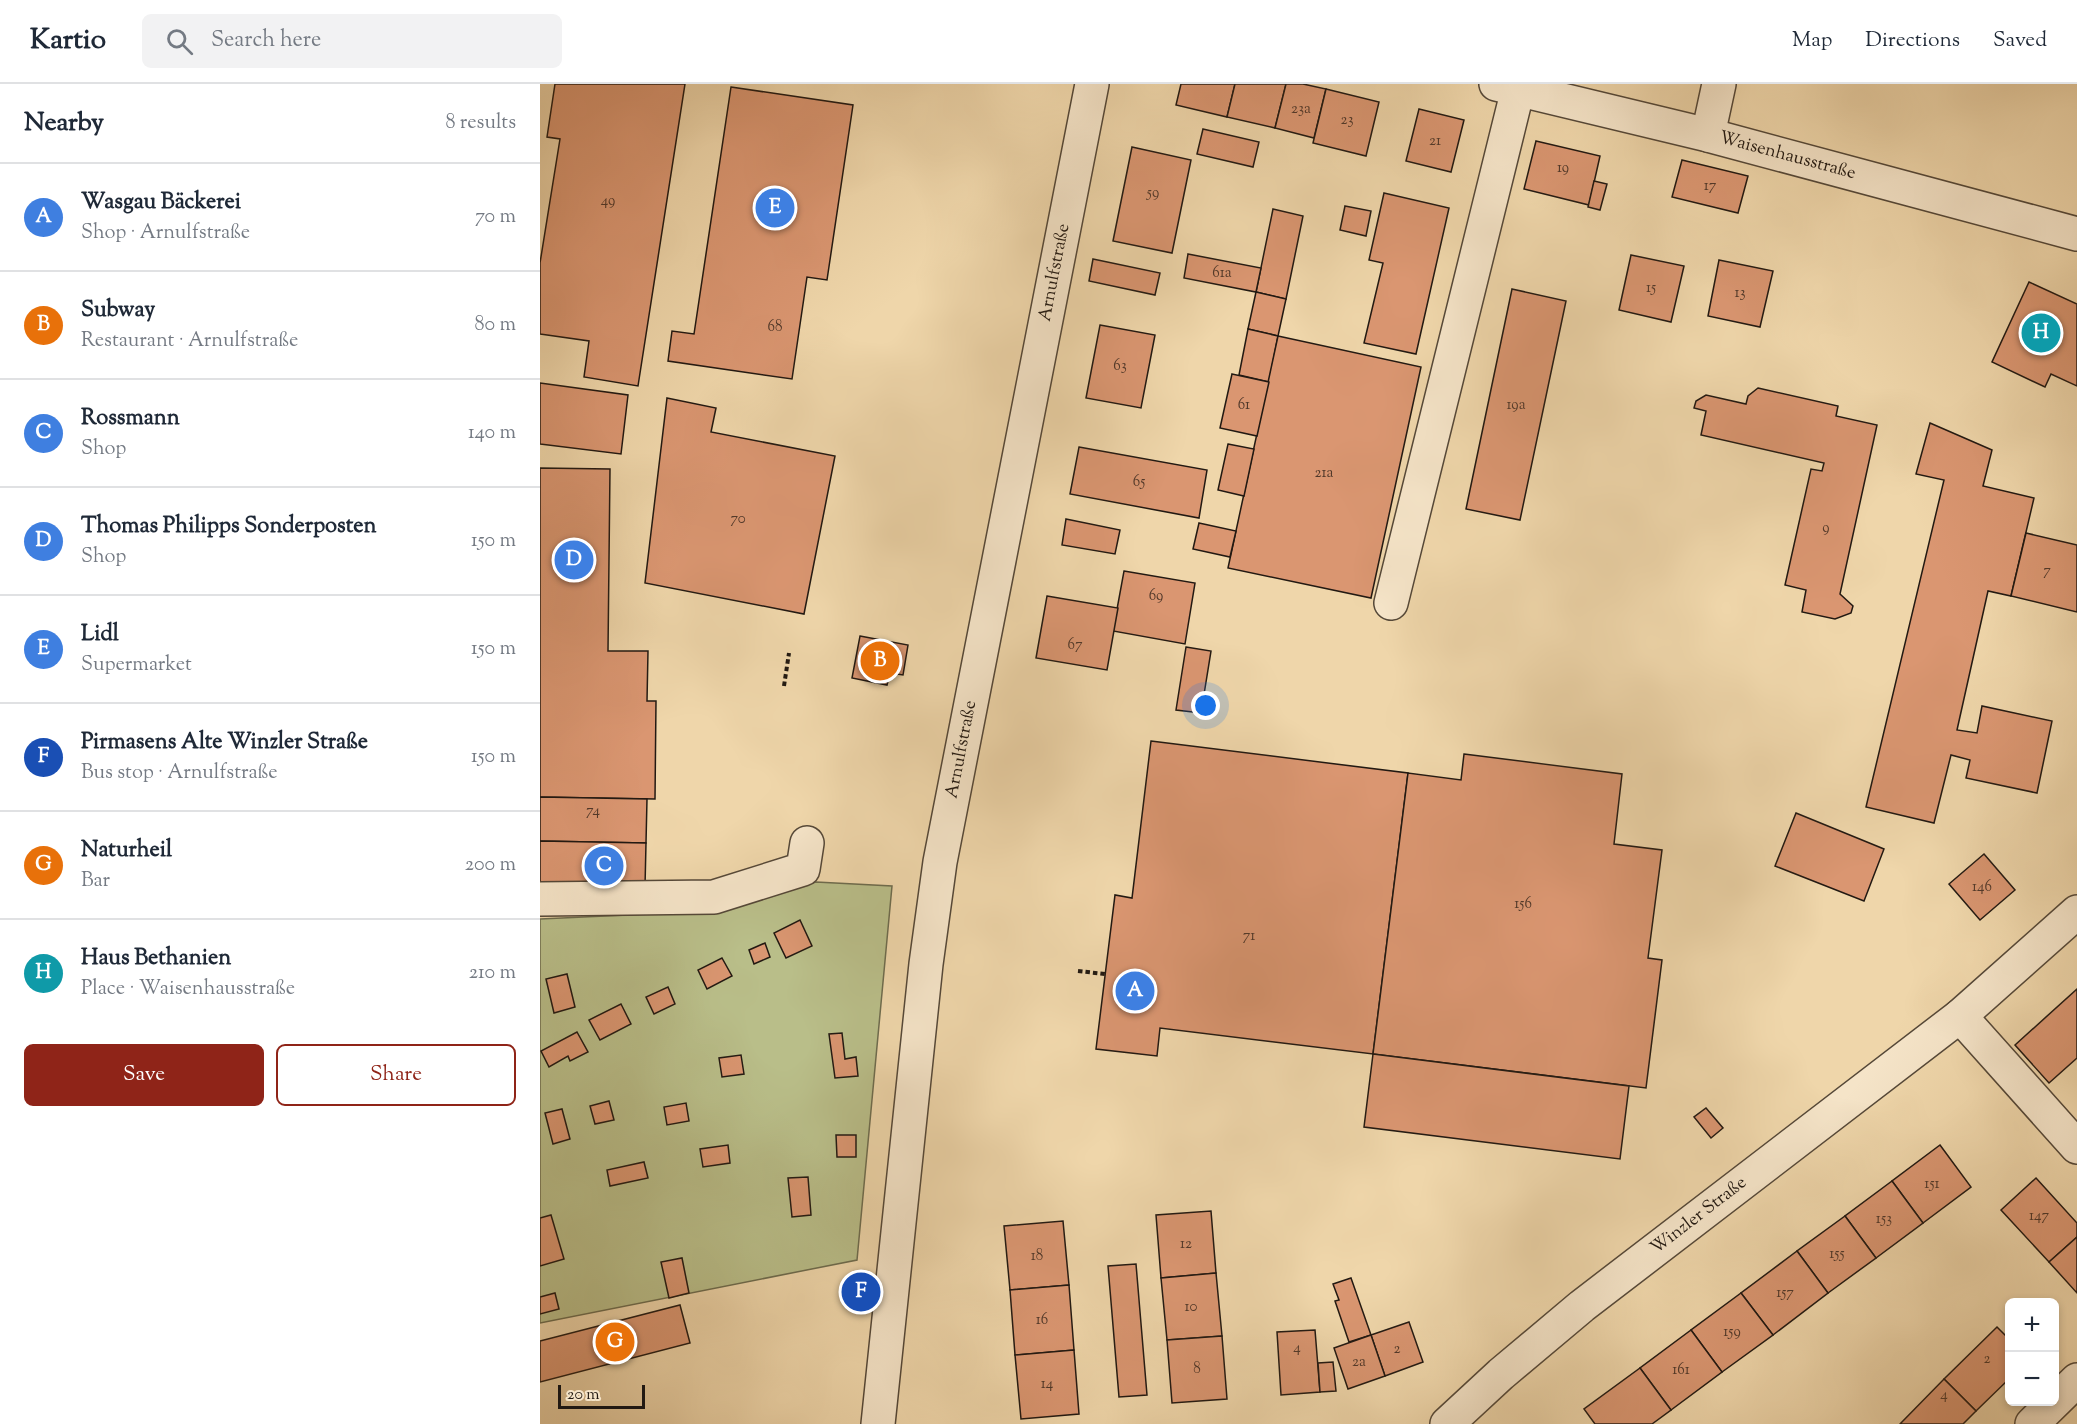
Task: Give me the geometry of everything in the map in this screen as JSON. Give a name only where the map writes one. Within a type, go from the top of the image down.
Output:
[{"type":"street","name":"Arnulfstraße","points":[[878,1424],[923,998],[940,862],[1092,84]]},
{"type":"street","points":[[1708,135],[1719,84]]},
{"type":"street","points":[[1391,603],[1507,86]]},
{"type":"street","name":"Waisenhausstraße","points":[[1507,86],[1708,135],[2077,234]]},
{"type":"street","points":[[540,899],[714,897],[803,869],[807,843]]},
{"type":"street","name":"Winzler Straße","points":[[1447,1424],[1501,1374],[1582,1306],[1960,1016],[2077,912]]},
{"type":"street","points":[[1960,1016],[2077,1147]]},
{"type":"street","points":[[2032,1424],[2077,1380]]},
{"type":"path","points":[[784,686],[789,653]]},
{"type":"path","points":[[1078,971],[1105,974]]},
{"type":"green space","points":[[816,882],[892,886],[857,1260],[540,1323],[540,919],[715,911]]},
{"type":"building","points":[[555,84],[685,84],[638,386],[584,377],[589,341],[540,334],[540,263],[560,139],[547,137]]},
{"type":"building","points":[[1181,84],[1235,84],[1227,117],[1176,105]]},
{"type":"building","points":[[1235,84],[1286,84],[1275,128],[1227,117]]},
{"type":"building","points":[[1286,84],[1303,84],[1326,89],[1314,138],[1275,128]]},
{"type":"building","points":[[731,87],[853,105],[827,280],[807,277],[792,379],[668,361],[672,331],[694,334]]},
{"type":"building","points":[[1326,89],[1379,102],[1366,156],[1313,143]]},
{"type":"building","points":[[1419,109],[1464,120],[1451,172],[1406,161]]},
{"type":"building","points":[[1203,129],[1259,142],[1253,167],[1197,154]]},
{"type":"building","points":[[1536,141],[1600,156],[1589,205],[1524,189]]},
{"type":"building","points":[[1132,147],[1191,160],[1172,253],[1113,241]]},
{"type":"building","points":[[1682,160],[1748,176],[1738,213],[1672,197]]},
{"type":"building","points":[[1594,181],[1607,184],[1600,210],[1588,207]]},
{"type":"building","points":[[1384,193],[1449,208],[1416,354],[1364,343],[1383,263],[1369,260]]},
{"type":"building","points":[[1345,206],[1371,211],[1366,236],[1340,230]]},
{"type":"building","points":[[1273,209],[1303,216],[1286,299],[1256,292]]},
{"type":"building","points":[[1188,254],[1261,268],[1256,292],[1184,278]]},
{"type":"building","points":[[1631,255],[1684,266],[1671,322],[1619,310]]},
{"type":"building","points":[[1093,259],[1160,273],[1155,295],[1089,281]]},
{"type":"building","points":[[1719,260],[1773,271],[1760,327],[1708,316]]},
{"type":"building","points":[[2029,282],[2077,304],[2077,386],[2051,374],[2045,387],[1992,362]]},
{"type":"building","points":[[1512,289],[1566,301],[1520,520],[1466,509]]},
{"type":"building","points":[[1256,292],[1286,299],[1278,336],[1248,329]]},
{"type":"building","points":[[1100,325],[1155,335],[1141,408],[1086,398]]},
{"type":"building","points":[[1248,329],[1278,336],[1269,382],[1239,375]]},
{"type":"building","points":[[1278,336],[1421,367],[1371,598],[1228,568]]},
{"type":"building","points":[[1232,374],[1269,382],[1257,436],[1220,428]]},
{"type":"building","points":[[540,383],[628,395],[621,454],[540,444]]},
{"type":"building","points":[[1758,388],[1838,406],[1836,416],[1877,425],[1840,594],[1853,606],[1851,613],[1835,619],[1802,612],[1806,590],[1785,585],[1811,469],[1822,471],[1824,463],[1701,435],[1706,411],[1694,408],[1696,401],[1706,395],[1746,404],[1748,396]]},
{"type":"building","points":[[667,398],[716,408],[711,432],[835,456],[804,614],[645,583]]},
{"type":"building","points":[[1930,423],[1992,450],[1983,486],[2034,498],[2011,596],[1988,591],[1957,730],[1977,733],[1982,706],[2052,721],[2037,793],[1966,778],[1970,760],[1951,755],[1934,823],[1866,807],[1944,480],[1916,474]]},
{"type":"building","points":[[1228,444],[1254,449],[1244,496],[1218,490]]},
{"type":"building","points":[[1079,447],[1207,470],[1199,518],[1070,494]]},
{"type":"building","points":[[540,468],[610,469],[608,651],[648,651],[647,701],[656,701],[655,799],[540,797]]},
{"type":"building","points":[[1066,519],[1120,530],[1115,554],[1062,545]]},
{"type":"building","points":[[1199,523],[1236,531],[1230,557],[1193,549]]},
{"type":"building","points":[[2026,533],[2077,545],[2077,612],[2011,596]]},
{"type":"building","points":[[1124,571],[1195,583],[1185,644],[1113,631]]},
{"type":"building","points":[[1047,596],[1118,608],[1107,670],[1036,658]]},
{"type":"building","points":[[860,636],[908,645],[903,675],[890,673],[887,685],[852,678]]},
{"type":"building","points":[[1186,647],[1211,651],[1201,713],[1176,710]]},
{"type":"building","points":[[1151,741],[1408,773],[1373,1054],[1160,1028],[1157,1056],[1096,1049],[1115,895],[1132,898]]},
{"type":"building","points":[[1464,754],[1622,774],[1614,844],[1662,850],[1648,958],[1662,960],[1646,1088],[1373,1054],[1408,773],[1461,780]]},
{"type":"building","points":[[540,797],[647,799],[646,843],[540,841]]},
{"type":"building","points":[[1796,813],[1884,849],[1864,901],[1775,866]]},
{"type":"building","points":[[540,841],[646,843],[645,887],[540,886]]},
{"type":"building","points":[[1984,854],[2015,890],[1980,920],[1949,884]]},
{"type":"building","points":[[800,920],[812,946],[786,958],[774,933]]},
{"type":"building","points":[[765,943],[770,957],[754,964],[749,950]]},
{"type":"building","points":[[722,958],[732,976],[707,989],[698,970]]},
{"type":"building","points":[[567,974],[575,1007],[554,1013],[546,979]]},
{"type":"building","points":[[668,987],[675,1004],[654,1014],[646,997]]},
{"type":"building","points":[[2077,989],[2077,1058],[2049,1083],[2015,1045]]},
{"type":"building","points":[[621,1004],[631,1024],[600,1040],[589,1020]]},
{"type":"building","points":[[577,1032],[588,1052],[570,1061],[568,1056],[549,1067],[541,1051]]},
{"type":"building","points":[[842,1033],[845,1059],[856,1057],[858,1076],[835,1078],[829,1034]]},
{"type":"building","points":[[1373,1054],[1629,1086],[1620,1159],[1364,1127]]},
{"type":"building","points":[[741,1055],[744,1074],[722,1077],[719,1058]]},
{"type":"building","points":[[609,1101],[614,1120],[595,1124],[590,1106]]},
{"type":"building","points":[[686,1103],[689,1121],[667,1125],[664,1107]]},
{"type":"building","points":[[1706,1108],[1723,1128],[1711,1138],[1694,1117]]},
{"type":"building","points":[[562,1109],[570,1139],[553,1144],[545,1113]]},
{"type":"building","points":[[836,1135],[856,1135],[856,1157],[837,1157]]},
{"type":"building","points":[[728,1145],[730,1163],[703,1167],[700,1149]]},
{"type":"building","points":[[1940,1145],[1971,1187],[1923,1223],[1892,1181]]},
{"type":"building","points":[[644,1162],[648,1178],[610,1186],[607,1170]]},
{"type":"building","points":[[808,1177],[811,1215],[792,1217],[788,1178]]},
{"type":"building","points":[[2036,1178],[2077,1223],[2077,1237],[2049,1262],[2001,1210]]},
{"type":"building","points":[[1892,1181],[1923,1223],[1876,1258],[1845,1216]]},
{"type":"building","points":[[1211,1211],[1216,1273],[1161,1278],[1156,1215]]},
{"type":"building","points":[[551,1215],[564,1259],[540,1266],[540,1218]]},
{"type":"building","points":[[1845,1216],[1876,1258],[1828,1293],[1797,1251]]},
{"type":"building","points":[[1063,1221],[1069,1285],[1010,1290],[1004,1226]]},
{"type":"building","points":[[2077,1237],[2077,1293],[2049,1262]]},
{"type":"building","points":[[1797,1251],[1828,1293],[1773,1335],[1741,1293]]},
{"type":"building","points":[[682,1258],[689,1293],[669,1298],[661,1262]]},
{"type":"building","points":[[1136,1264],[1147,1395],[1119,1397],[1108,1266]]},
{"type":"building","points":[[1216,1273],[1222,1336],[1167,1340],[1161,1278]]},
{"type":"building","points":[[1351,1278],[1371,1335],[1349,1342],[1335,1301],[1339,1300],[1333,1284]]},
{"type":"building","points":[[1069,1285],[1074,1350],[1015,1355],[1010,1290]]},
{"type":"building","points":[[555,1293],[559,1309],[540,1314],[540,1297]]},
{"type":"building","points":[[1741,1293],[1773,1335],[1722,1372],[1691,1330]]},
{"type":"building","points":[[680,1305],[690,1343],[540,1382],[540,1341]]},
{"type":"building","points":[[1409,1322],[1423,1362],[1385,1376],[1371,1335]]},
{"type":"building","points":[[1997,1327],[2005,1335],[2005,1383],[1976,1411],[1944,1379]]},
{"type":"building","points":[[1315,1330],[1320,1392],[1281,1395],[1277,1332]]},
{"type":"building","points":[[1691,1330],[1722,1372],[1671,1410],[1640,1368]]},
{"type":"building","points":[[1371,1335],[1385,1376],[1348,1389],[1334,1348]]},
{"type":"building","points":[[1222,1336],[1227,1399],[1172,1403],[1167,1340]]},
{"type":"building","points":[[1074,1350],[1079,1414],[1021,1419],[1015,1355]]},
{"type":"building","points":[[1333,1362],[1336,1391],[1320,1392],[1318,1363]]},
{"type":"building","points":[[1640,1368],[1671,1410],[1652,1424],[1595,1424],[1584,1409]]},
{"type":"building","points":[[1944,1379],[1976,1411],[1963,1424],[1900,1424]]},
{"type":"place","name":"Lidl","points":[[775,208]]},
{"type":"place","name":"Haus Bethanien","points":[[2041,333]]},
{"type":"place","name":"Thomas Philipps Sonderposten","points":[[574,560]]},
{"type":"place","name":"Subway","points":[[880,661]]},
{"type":"place","name":"Rossmann","points":[[604,866]]},
{"type":"place","name":"Wasgau Bäckerei","points":[[1135,991]]},
{"type":"place","name":"Pirmasens Alte Winzler Straße","points":[[861,1292]]},
{"type":"place","name":"Naturheil","points":[[615,1342]]}]
